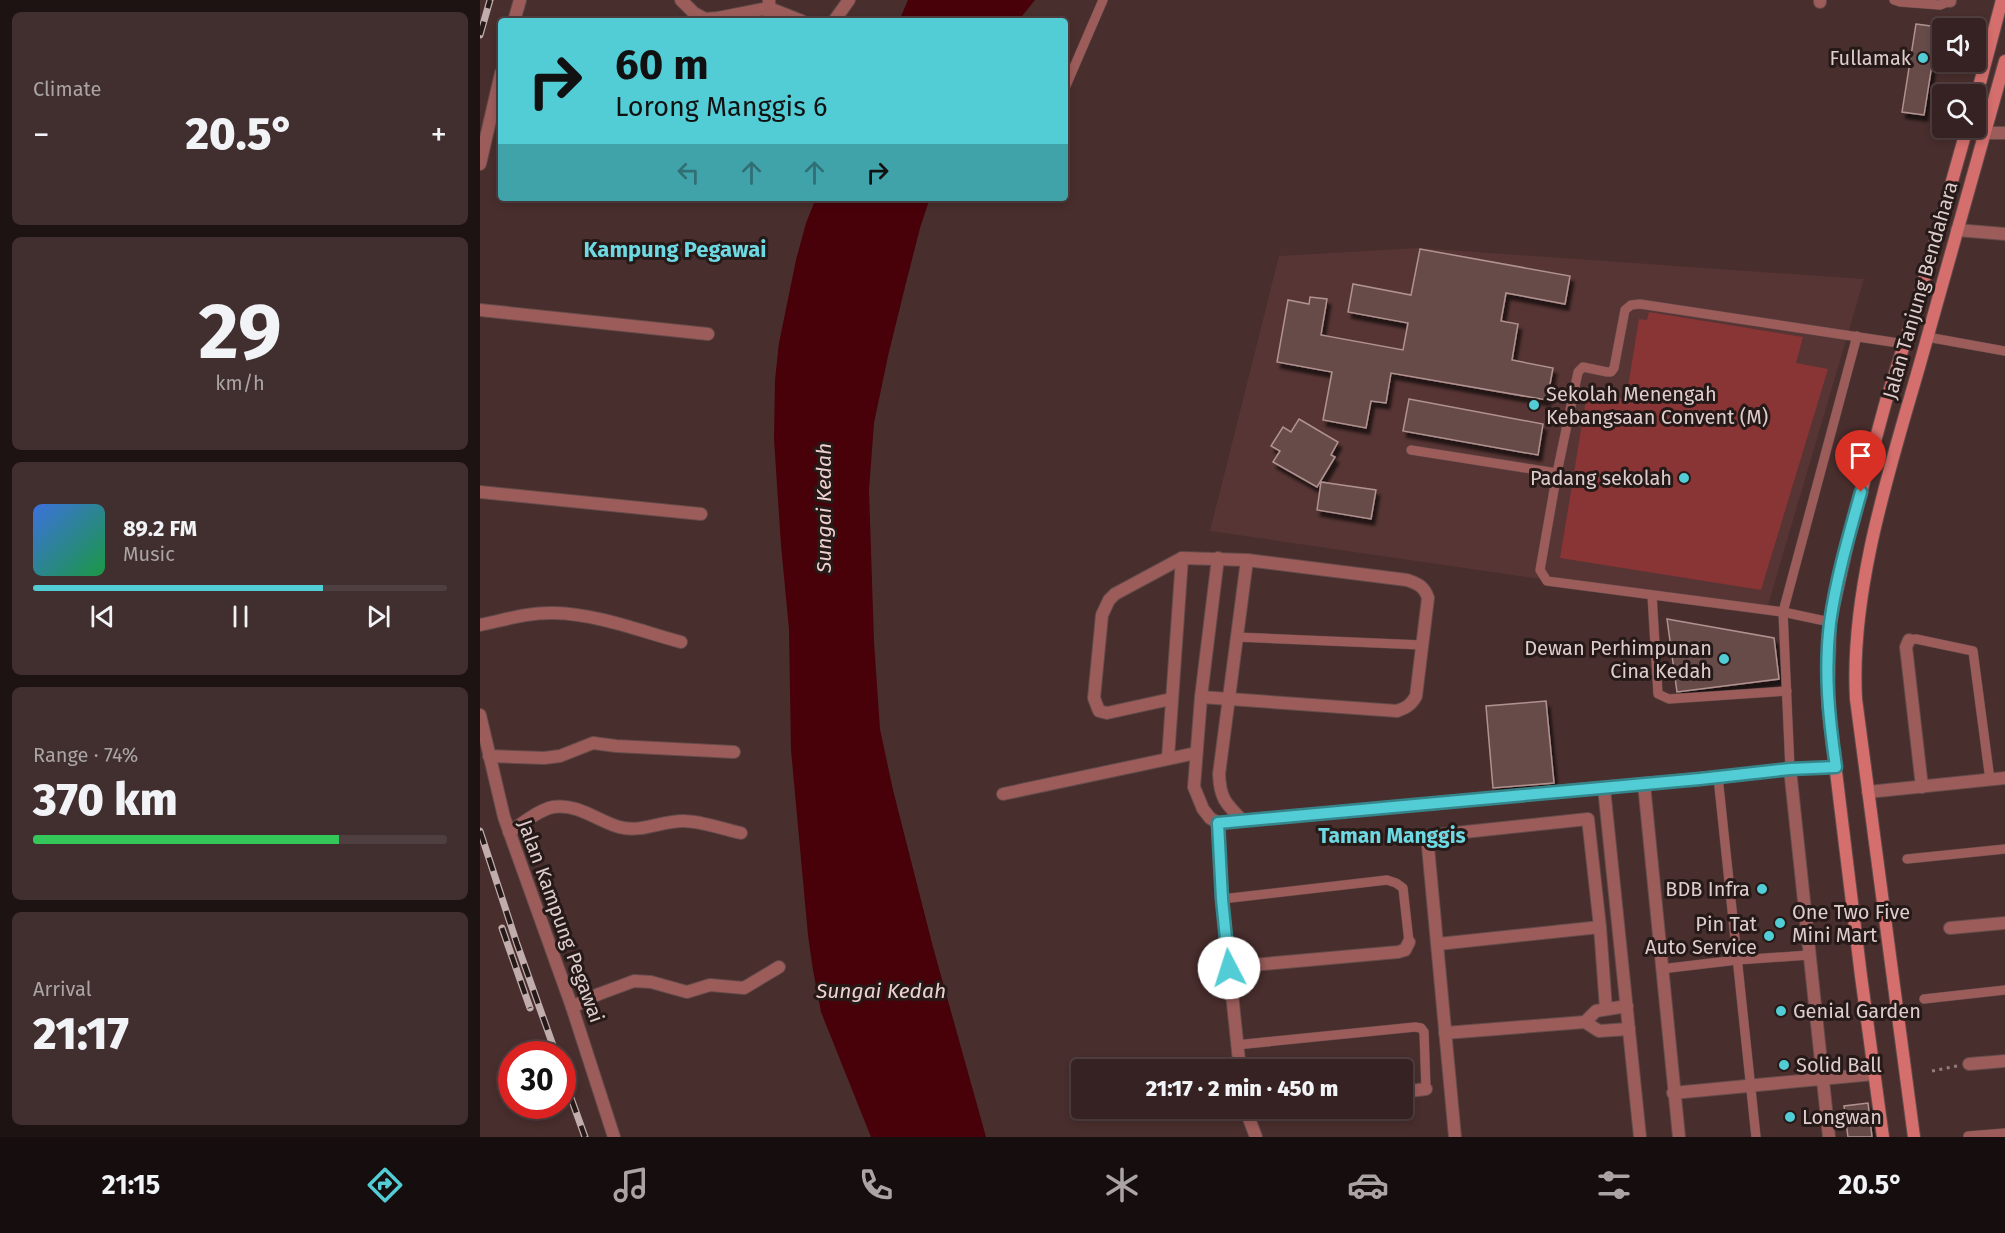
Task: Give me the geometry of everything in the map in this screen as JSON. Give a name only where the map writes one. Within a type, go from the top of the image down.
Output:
[{"type":"main road","points":[[1980,84],[2002,0]]},
{"type":"main road","name":"Jalan Tanjung Bendahara","points":[[1986,129],[2005,61]]},
{"type":"main road","name":"Jalan Tanjung Bendahara","points":[[1883,1137],[1828,706],[1830,622],[1848,537],[1886,401],[1920,298],[1964,138]]},
{"type":"main road","name":"Jalan Tanjung Bendahara","points":[[1914,1137],[1856,699],[1854,668],[1857,629],[1878,518],[1984,138]]},
{"type":"street","points":[[515,18],[520,0]]},
{"type":"street","points":[[681,0],[694,13],[705,18]]},
{"type":"street","points":[[836,18],[849,0]]},
{"type":"street","points":[[721,18],[769,10],[793,18]]},
{"type":"street","points":[[480,164],[498,86]]},
{"type":"street","points":[[1986,133],[2005,133]]},
{"type":"street","points":[[1957,230],[2005,234]]},
{"type":"street","points":[[480,310],[708,334]]},
{"type":"street","points":[[480,492],[701,514]]},
{"type":"street","points":[[1168,759],[1182,558]]},
{"type":"street","points":[[1171,699],[1107,713],[1099,711],[1094,698],[1102,615],[1109,600],[1115,594],[1182,558],[1246,560],[1407,580],[1418,584],[1425,590],[1428,598],[1416,696],[1412,703],[1396,711],[1201,697]]},
{"type":"street","points":[[1218,558],[1201,697],[1195,793],[1203,809],[1210,818],[1218,823],[1790,769],[1836,767]]},
{"type":"street","points":[[1242,820],[1227,805],[1220,792],[1219,774],[1246,560]]},
{"type":"street","points":[[480,625],[513,618],[558,613],[607,621],[681,642]]},
{"type":"street","points":[[1909,640],[1906,647],[1922,787]]},
{"type":"street","name":"Jalan Kampung Pegawai","points":[[480,715],[509,832],[572,1007],[614,1137]]},
{"type":"street","points":[[489,756],[544,758],[560,756],[593,743],[734,752]]},
{"type":"street","points":[[1004,794],[1196,753]]},
{"type":"street","points":[[1790,769],[1829,1137]]},
{"type":"street","points":[[1868,792],[2005,778]]},
{"type":"street","points":[[1644,784],[1679,1137]]},
{"type":"street","points":[[1604,788],[1641,1137]]},
{"type":"street","points":[[509,832],[543,810],[559,807],[576,810],[625,828],[643,829],[681,821],[741,833]]},
{"type":"street","points":[[1455,1137],[1427,836],[1588,819],[1606,1009]]},
{"type":"street","points":[[1218,823],[1222,899],[1238,1059]]},
{"type":"street","points":[[1950,928],[2005,923]]},
{"type":"street","points":[[1438,944],[1599,927]]},
{"type":"street","points":[[1229,968],[1398,952],[1405,950],[1409,942]]},
{"type":"street","points":[[572,1007],[634,981],[651,982],[687,992],[710,986],[744,988],[779,967]]},
{"type":"street","points":[[1585,1022],[1596,1011],[1627,1006]]},
{"type":"street","points":[[1446,1033],[1585,1022],[1599,1031],[1629,1029]]},
{"type":"street","points":[[1969,1064],[2005,1061]]},
{"type":"street","points":[[1673,1092],[1875,1074]]},
{"type":"street","points":[[1413,1091],[1426,1089]]},
{"type":"street","points":[[1252,1119],[1256,1137]]},
{"type":"lane","points":[[1068,81],[1103,0]]},
{"type":"lane","points":[[1894,0],[1940,5],[1950,1]]},
{"type":"lane","points":[[1830,622],[1783,612],[1547,581],[1540,570],[1578,372],[1583,367],[1611,372],[1614,368],[1625,310],[1631,305],[1640,304],[1905,344]]},
{"type":"lane","points":[[1790,769],[1783,612],[1857,336]]},
{"type":"lane","points":[[1927,337],[2005,351]]},
{"type":"lane","points":[[1410,450],[1557,473]]},
{"type":"lane","points":[[1652,595],[1658,694],[1669,699],[1787,691]]},
{"type":"lane","points":[[1236,637],[1422,645]]},
{"type":"lane","points":[[1909,640],[1916,639],[1973,651],[1990,780]]},
{"type":"lane","points":[[1718,777],[1756,1137]]},
{"type":"lane","points":[[1907,859],[2005,849]]},
{"type":"lane","points":[[1222,899],[1387,880],[1403,888],[1409,942]]},
{"type":"lane","points":[[1661,969],[1737,960],[1809,955]]},
{"type":"lane","points":[[1924,999],[2005,990]]},
{"type":"lane","points":[[1236,1045],[1415,1027],[1424,1032],[1426,1089]]},
{"type":"lane","points":[[1968,1136],[2005,1133]]},
{"type":"path","points":[[1932,1071],[1969,1064]]},
{"type":"shaded area","name":"Sekolah Menengah Kebangsaan Convent (M)","points":[[1419,248],[1864,279],[1766,612],[1210,531],[1279,256]]},
{"type":"shaded area","name":"Padang sekolah","points":[[1649,312],[1803,337],[1796,363],[1828,369],[1761,590],[1560,558],[1587,393],[1626,399],[1639,319],[1647,320]]},
{"type":"water","points":[[908,0],[1035,0],[1020,18],[900,18]]},
{"type":"water","name":"Sungai Kedah","points":[[815,201],[929,201],[905,287],[874,423],[869,490],[874,642],[880,729],[893,790],[933,947],[986,1137],[871,1137],[821,1012],[808,935],[791,750],[789,629],[774,439],[775,380],[779,343],[806,223]]},
{"type":"building","points":[[1916,24],[1932,26],[1932,65],[1924,115],[1902,112]]},
{"type":"building","points":[[1420,249],[1570,276],[1565,304],[1506,293],[1501,321],[1518,324],[1512,360],[1553,368],[1547,400],[1391,373],[1386,403],[1371,401],[1366,428],[1323,420],[1332,372],[1277,362],[1288,300],[1309,304],[1310,297],[1327,299],[1321,335],[1403,350],[1408,323],[1348,312],[1353,284],[1411,295]]},
{"type":"building","points":[[1409,399],[1543,424],[1538,455],[1403,431]]},
{"type":"building","points":[[1299,419],[1338,442],[1331,455],[1335,457],[1317,487],[1273,462],[1280,451],[1271,446],[1283,427],[1291,432]]},
{"type":"building","points":[[1321,482],[1376,490],[1371,519],[1317,510]]},
{"type":"building","name":"Dewan Perhimpunan Cina Kedah","points":[[1667,619],[1774,638],[1779,679],[1677,692]]},
{"type":"building","points":[[1546,701],[1554,783],[1493,788],[1486,706]]},
{"type":"building","points":[[1868,1103],[1872,1137],[1848,1137],[1844,1106]]},
{"type":"railway","points":[[480,35],[490,0]]},
{"type":"railway","points":[[480,831],[551,1041]]},
{"type":"railway","points":[[502,928],[530,1008]]},
{"type":"railway","points":[[576,1112],[585,1137]]},
{"type":"place","name":"Fullamak","points":[[1923,58]]},
{"type":"place","name":"Sekolah Menengah Kebangsaan Convent (M)","points":[[1534,405]]},
{"type":"place","name":"Padang sekolah","points":[[1684,478]]},
{"type":"place","name":"Dewan Perhimpunan Cina Kedah","points":[[1724,659]]},
{"type":"place","name":"BDB Infra","points":[[1762,889]]},
{"type":"place","name":"One Two Five Mini Mart","points":[[1780,923]]},
{"type":"place","name":"Pin Tat Auto Service","points":[[1769,936]]},
{"type":"place","name":"Genial Garden","points":[[1781,1011]]},
{"type":"place","name":"Solid Ball","points":[[1784,1065]]},
{"type":"place","name":"Longwan","points":[[1790,1117]]},
{"type":"district","name":"Kampung Pegawai","points":[[675,249]]},
{"type":"district","name":"Taman Manggis","points":[[1392,836]]},
{"type":"route","points":[[1229,968],[1218,823],[1790,769],[1836,767],[1828,706],[1830,622],[1848,537],[1861,492]]}]
